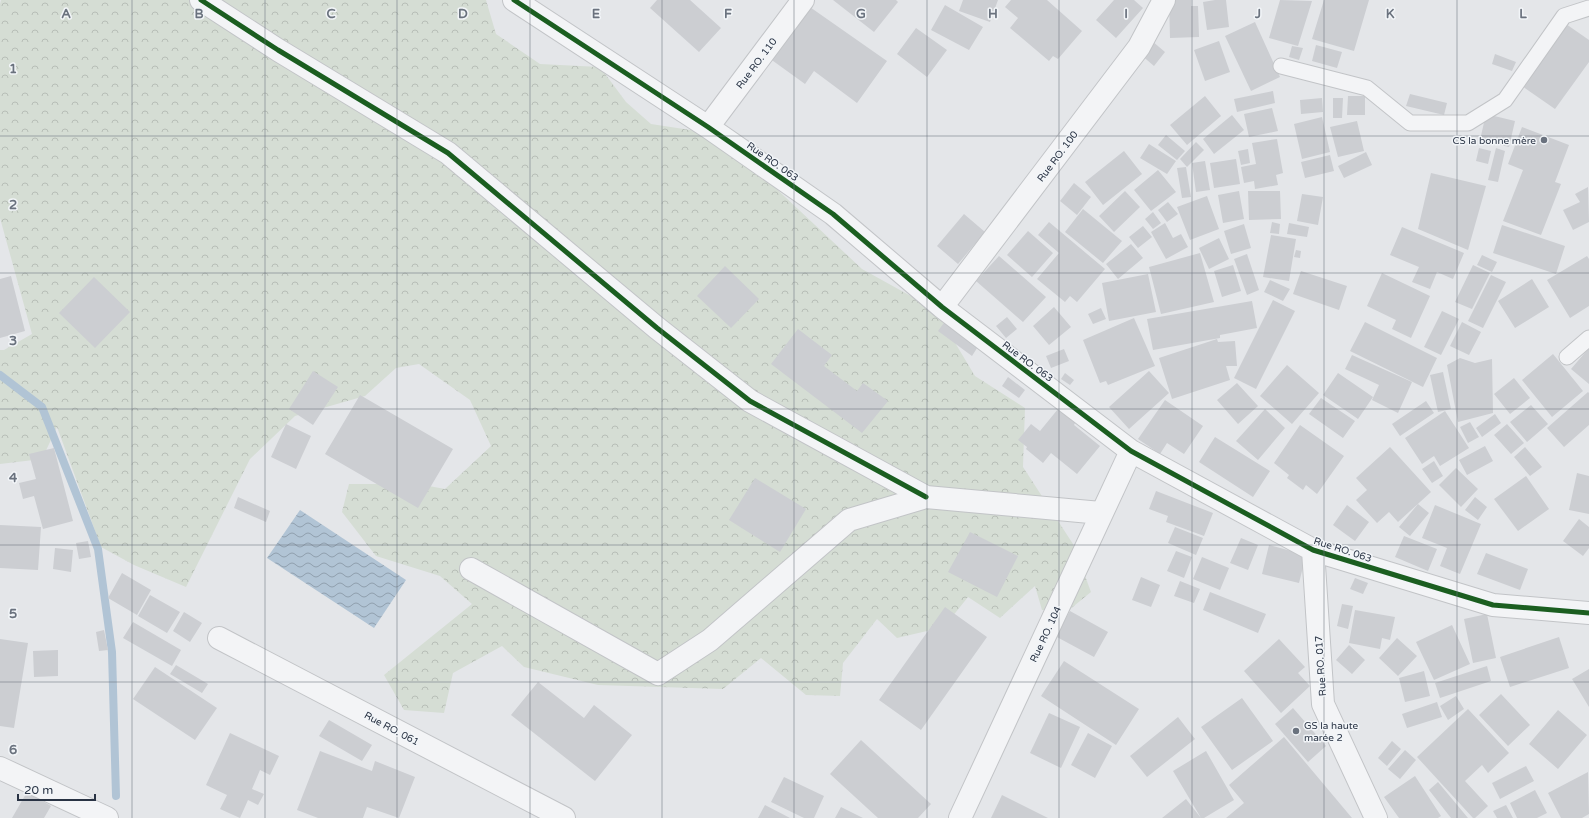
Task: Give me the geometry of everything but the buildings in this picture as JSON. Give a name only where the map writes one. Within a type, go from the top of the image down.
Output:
[{"type":"street","points":[[201,0],[278,50],[448,153],[657,328],[750,402],[926,497]]},
{"type":"street","name":"Rue RO. 063","points":[[514,0],[708,127],[833,214],[942,307],[1131,451],[1313,550],[1493,605],[1589,613]]},
{"type":"street","name":"Rue RO. 110","points":[[708,127],[803,0]]},
{"type":"street","name":"Rue RO. 100","points":[[942,307],[1139,48],[1164,0]]},
{"type":"street","name":"Rue RO. 104","points":[[960,818],[1131,451]]},
{"type":"street","points":[[471,569],[658,674],[710,640],[849,520],[926,497],[1101,513]]},
{"type":"street","name":"Rue RO. 017","points":[[1313,550],[1323,704],[1376,818]]},
{"type":"street","name":"Rue RO. 061","points":[[219,638],[564,818]]},
{"type":"street","points":[[0,768],[107,818]]},
{"type":"lane","points":[[1281,66],[1367,88],[1410,123],[1468,123],[1505,100],[1564,16],[1589,8]]},
{"type":"lane","points":[[1567,357],[1589,338]]},
{"type":"green space","points":[[1,0],[486,0],[496,34],[540,64],[600,67],[626,102],[651,124],[697,131],[768,181],[862,269],[918,300],[942,321],[975,376],[1025,408],[1023,467],[1073,544],[1091,592],[1069,610],[1042,610],[1035,586],[1000,618],[968,597],[944,627],[897,638],[877,619],[843,663],[840,696],[806,695],[761,658],[723,689],[598,685],[524,667],[502,646],[453,673],[444,713],[404,710],[384,675],[472,604],[440,576],[376,556],[342,512],[349,484],[418,484],[445,489],[491,446],[470,400],[419,364],[396,368],[365,396],[295,416],[250,459],[186,587],[134,565],[101,547],[57,427],[42,459],[0,464],[0,350],[4,350],[32,334],[0,218]]},
{"type":"water","points":[[300,510],[406,580],[374,628],[267,558]]},
{"type":"waterway","points":[[0,375],[42,407],[98,549],[112,652],[116,796]]},
{"type":"cycle path","points":[[201,0],[278,50],[448,153],[657,328],[750,401],[926,497]]},
{"type":"cycle path","points":[[514,0],[708,127],[833,214],[942,307],[1131,451],[1313,550],[1493,605],[1589,613]]},
{"type":"place","name":"CS la bonne mère","points":[[1544,140]]},
{"type":"place","name":"GS la haute marée 2","points":[[1296,731]]}]
